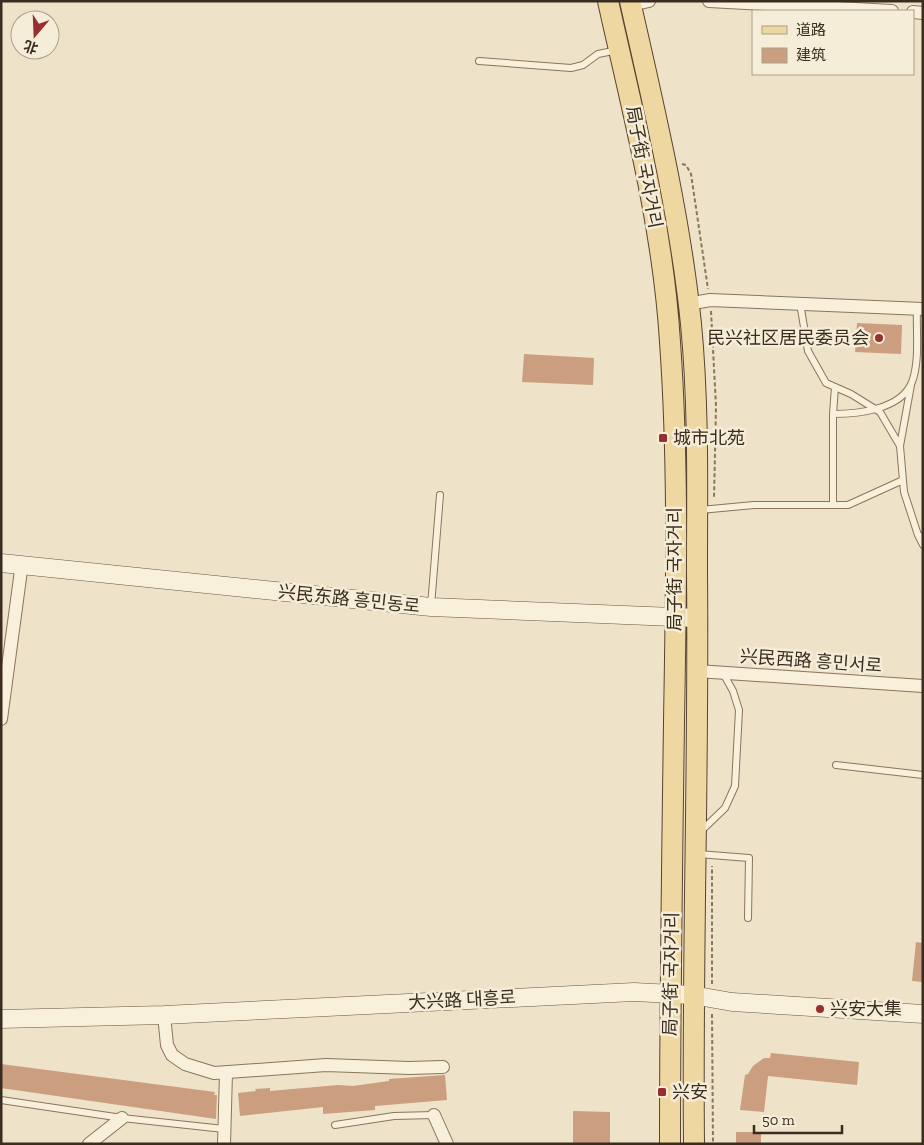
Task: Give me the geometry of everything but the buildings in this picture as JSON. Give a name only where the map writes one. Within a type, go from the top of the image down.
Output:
[{"type":"main road","name":"局子街 국자거리","points":[[608,1],[650,190],[670,332],[674,422],[676,617],[670,994],[670,1144]]},
{"type":"main road","name":"局子街 국자거리","points":[[637,3],[671,188],[688,304],[696,418],[698,618],[692,996],[694,1144]]},
{"type":"street","points":[[709,1],[874,10]]},
{"type":"street","points":[[688,304],[710,300],[920,309]]},
{"type":"street","name":"兴民东路 흥민동로","points":[[1,563],[22,563],[430,607],[698,618]]},
{"type":"street","points":[[1,719],[22,563]]},
{"type":"street","name":"兴民西路 흥민서로","points":[[697,671],[923,686]]},
{"type":"street","name":"大兴路 대흥로","points":[[1,1019],[164,1015],[634,992],[692,996],[732,1002],[923,1014]]},
{"type":"street","points":[[164,1015],[167,1045],[177,1061],[214,1073],[326,1065],[409,1068],[443,1066]]},
{"type":"street","points":[[224,1144],[226,1073]]},
{"type":"street","points":[[434,1115],[447,1144]]},
{"type":"street","points":[[89,1144],[122,1118]]},
{"type":"lane","points":[[479,61],[571,68],[583,65],[598,54],[619,50]]},
{"type":"lane","points":[[800,303],[808,352],[826,383],[851,394],[880,412],[900,446]]},
{"type":"lane","points":[[920,309],[915,363],[900,446],[903,480],[923,545]]},
{"type":"lane","points":[[832,414],[851,414],[874,409],[900,398],[911,383]]},
{"type":"lane","points":[[833,504],[832,414],[835,387]]},
{"type":"lane","points":[[697,510],[754,505],[848,505],[903,480]]},
{"type":"lane","points":[[430,607],[440,496]]},
{"type":"lane","points":[[722,672],[733,691],[739,710],[735,786],[725,808],[694,845],[749,858],[748,918]]},
{"type":"lane","points":[[836,765],[923,775]]},
{"type":"lane","points":[[1,1100],[122,1118],[224,1129]]},
{"type":"lane","points":[[335,1125],[394,1116],[434,1115]]},
{"type":"place","name":"民兴社区居民委员会","points":[[879,338]]},
{"type":"place","name":"城市北苑","points":[[663,438]]},
{"type":"place","name":"兴安大集","points":[[820,1009]]},
{"type":"place","name":"兴安","points":[[662,1092]]}]
